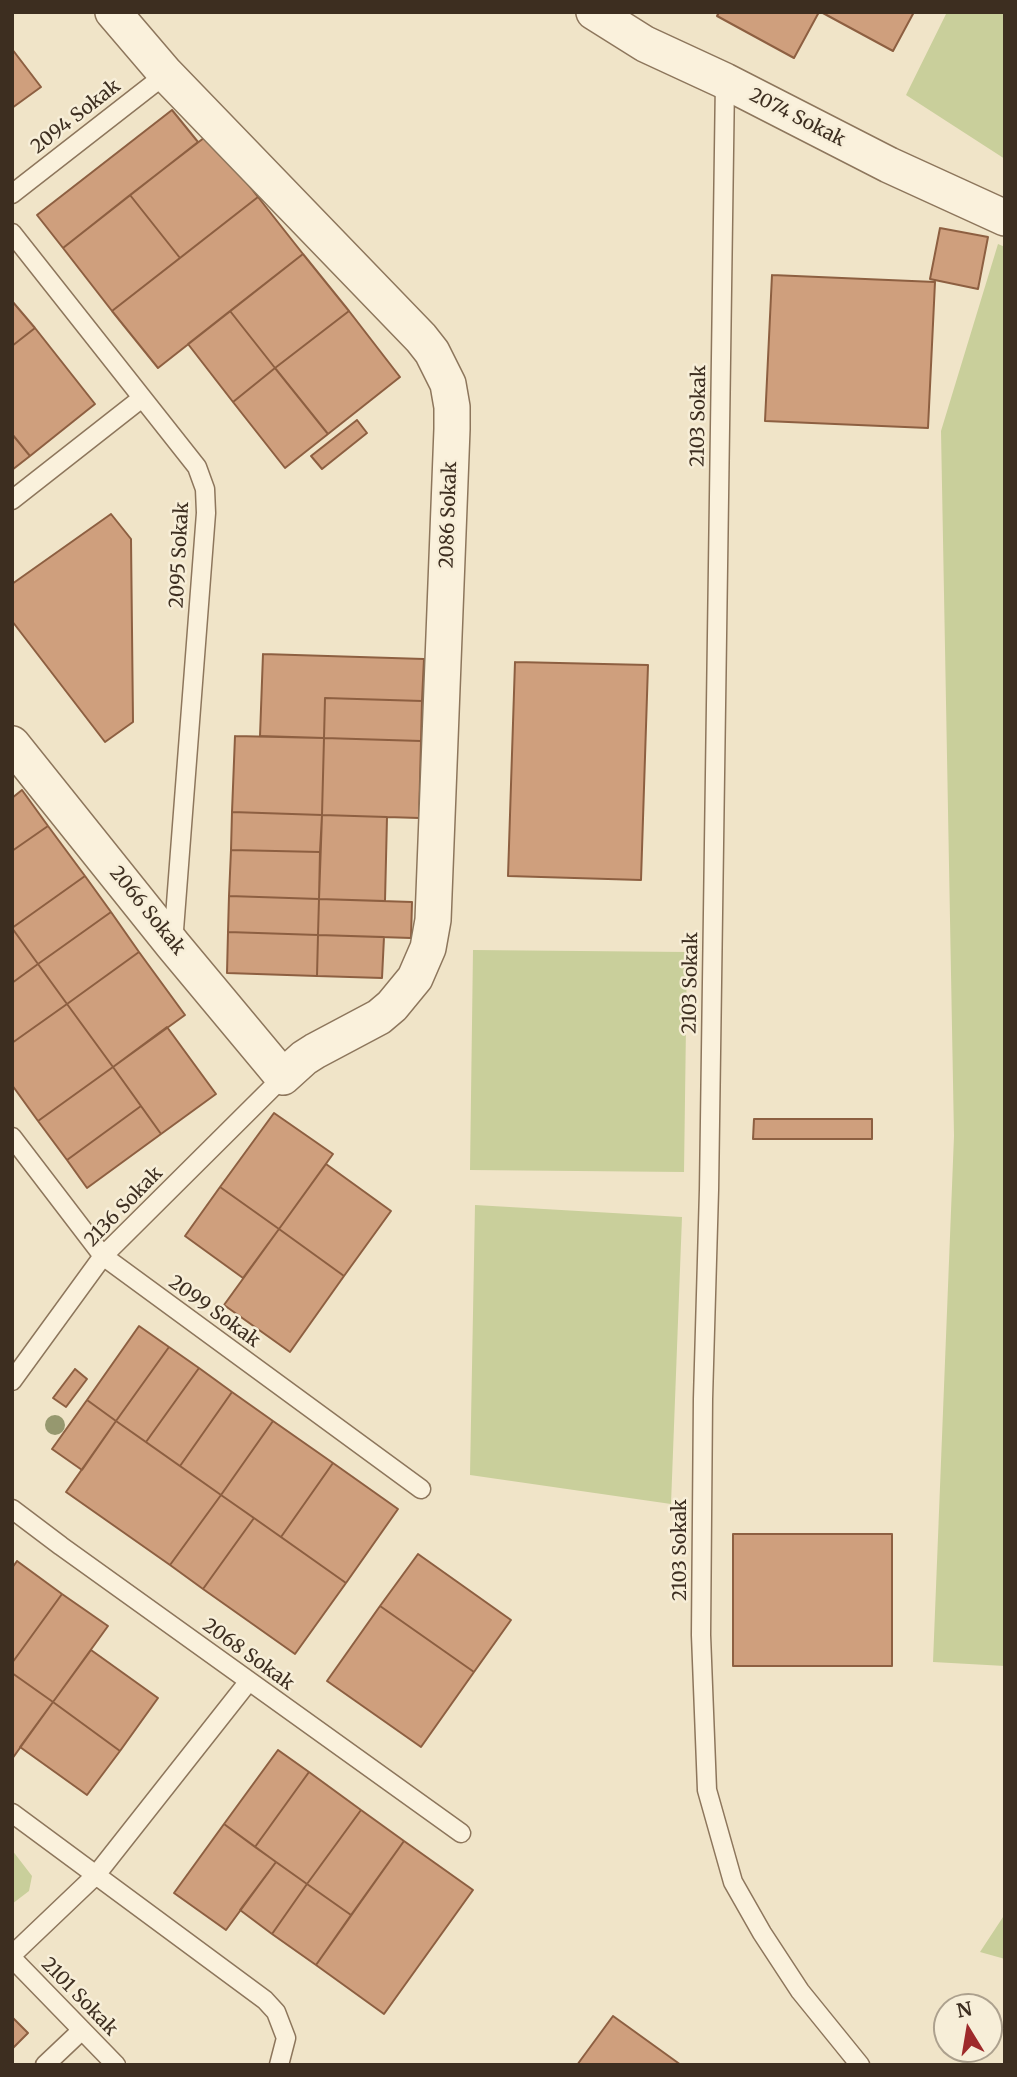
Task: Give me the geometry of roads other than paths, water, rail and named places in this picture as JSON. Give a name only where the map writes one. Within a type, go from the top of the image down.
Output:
[{"type":"street","name":"2086 Sokak","points":[[113,12],[166,74],[421,338],[441,368],[452,407],[433,920],[428,948],[415,978],[392,1006],[379,1017],[304,1058],[283,1077]]},
{"type":"street","name":"2074 Sokak","points":[[594,12],[645,44],[725,81],[889,165],[1005,218]]},
{"type":"street","name":"2066 Sokak","points":[[12,744],[283,1077]]},
{"type":"lane","name":"2094 Sokak","points":[[12,194],[166,74]]},
{"type":"lane","name":"2103 Sokak","points":[[725,81],[709,1190],[703,1399],[701,1635],[707,1790],[733,1882],[800,1992],[860,2065]]},
{"type":"lane","name":"2095 Sokak","points":[[12,233],[197,467],[205,489],[173,944]]},
{"type":"lane","points":[[12,500],[142,398]]},
{"type":"lane","name":"2136 Sokak","points":[[12,1381],[103,1256],[283,1077]]},
{"type":"lane","name":"2099 Sokak","points":[[12,1137],[103,1256],[421,1489]]},
{"type":"lane","name":"2068 Sokak","points":[[12,1509],[461,1833]]},
{"type":"lane","points":[[12,1957],[96,1875],[249,1681]]},
{"type":"lane","points":[[12,1813],[265,2000],[276,2012],[286,2038],[279,2065]]},
{"type":"lane","name":"2101 Sokak","points":[[12,1957],[116,2065]]},
{"type":"lane","points":[[45,2065],[82,2030]]}]
